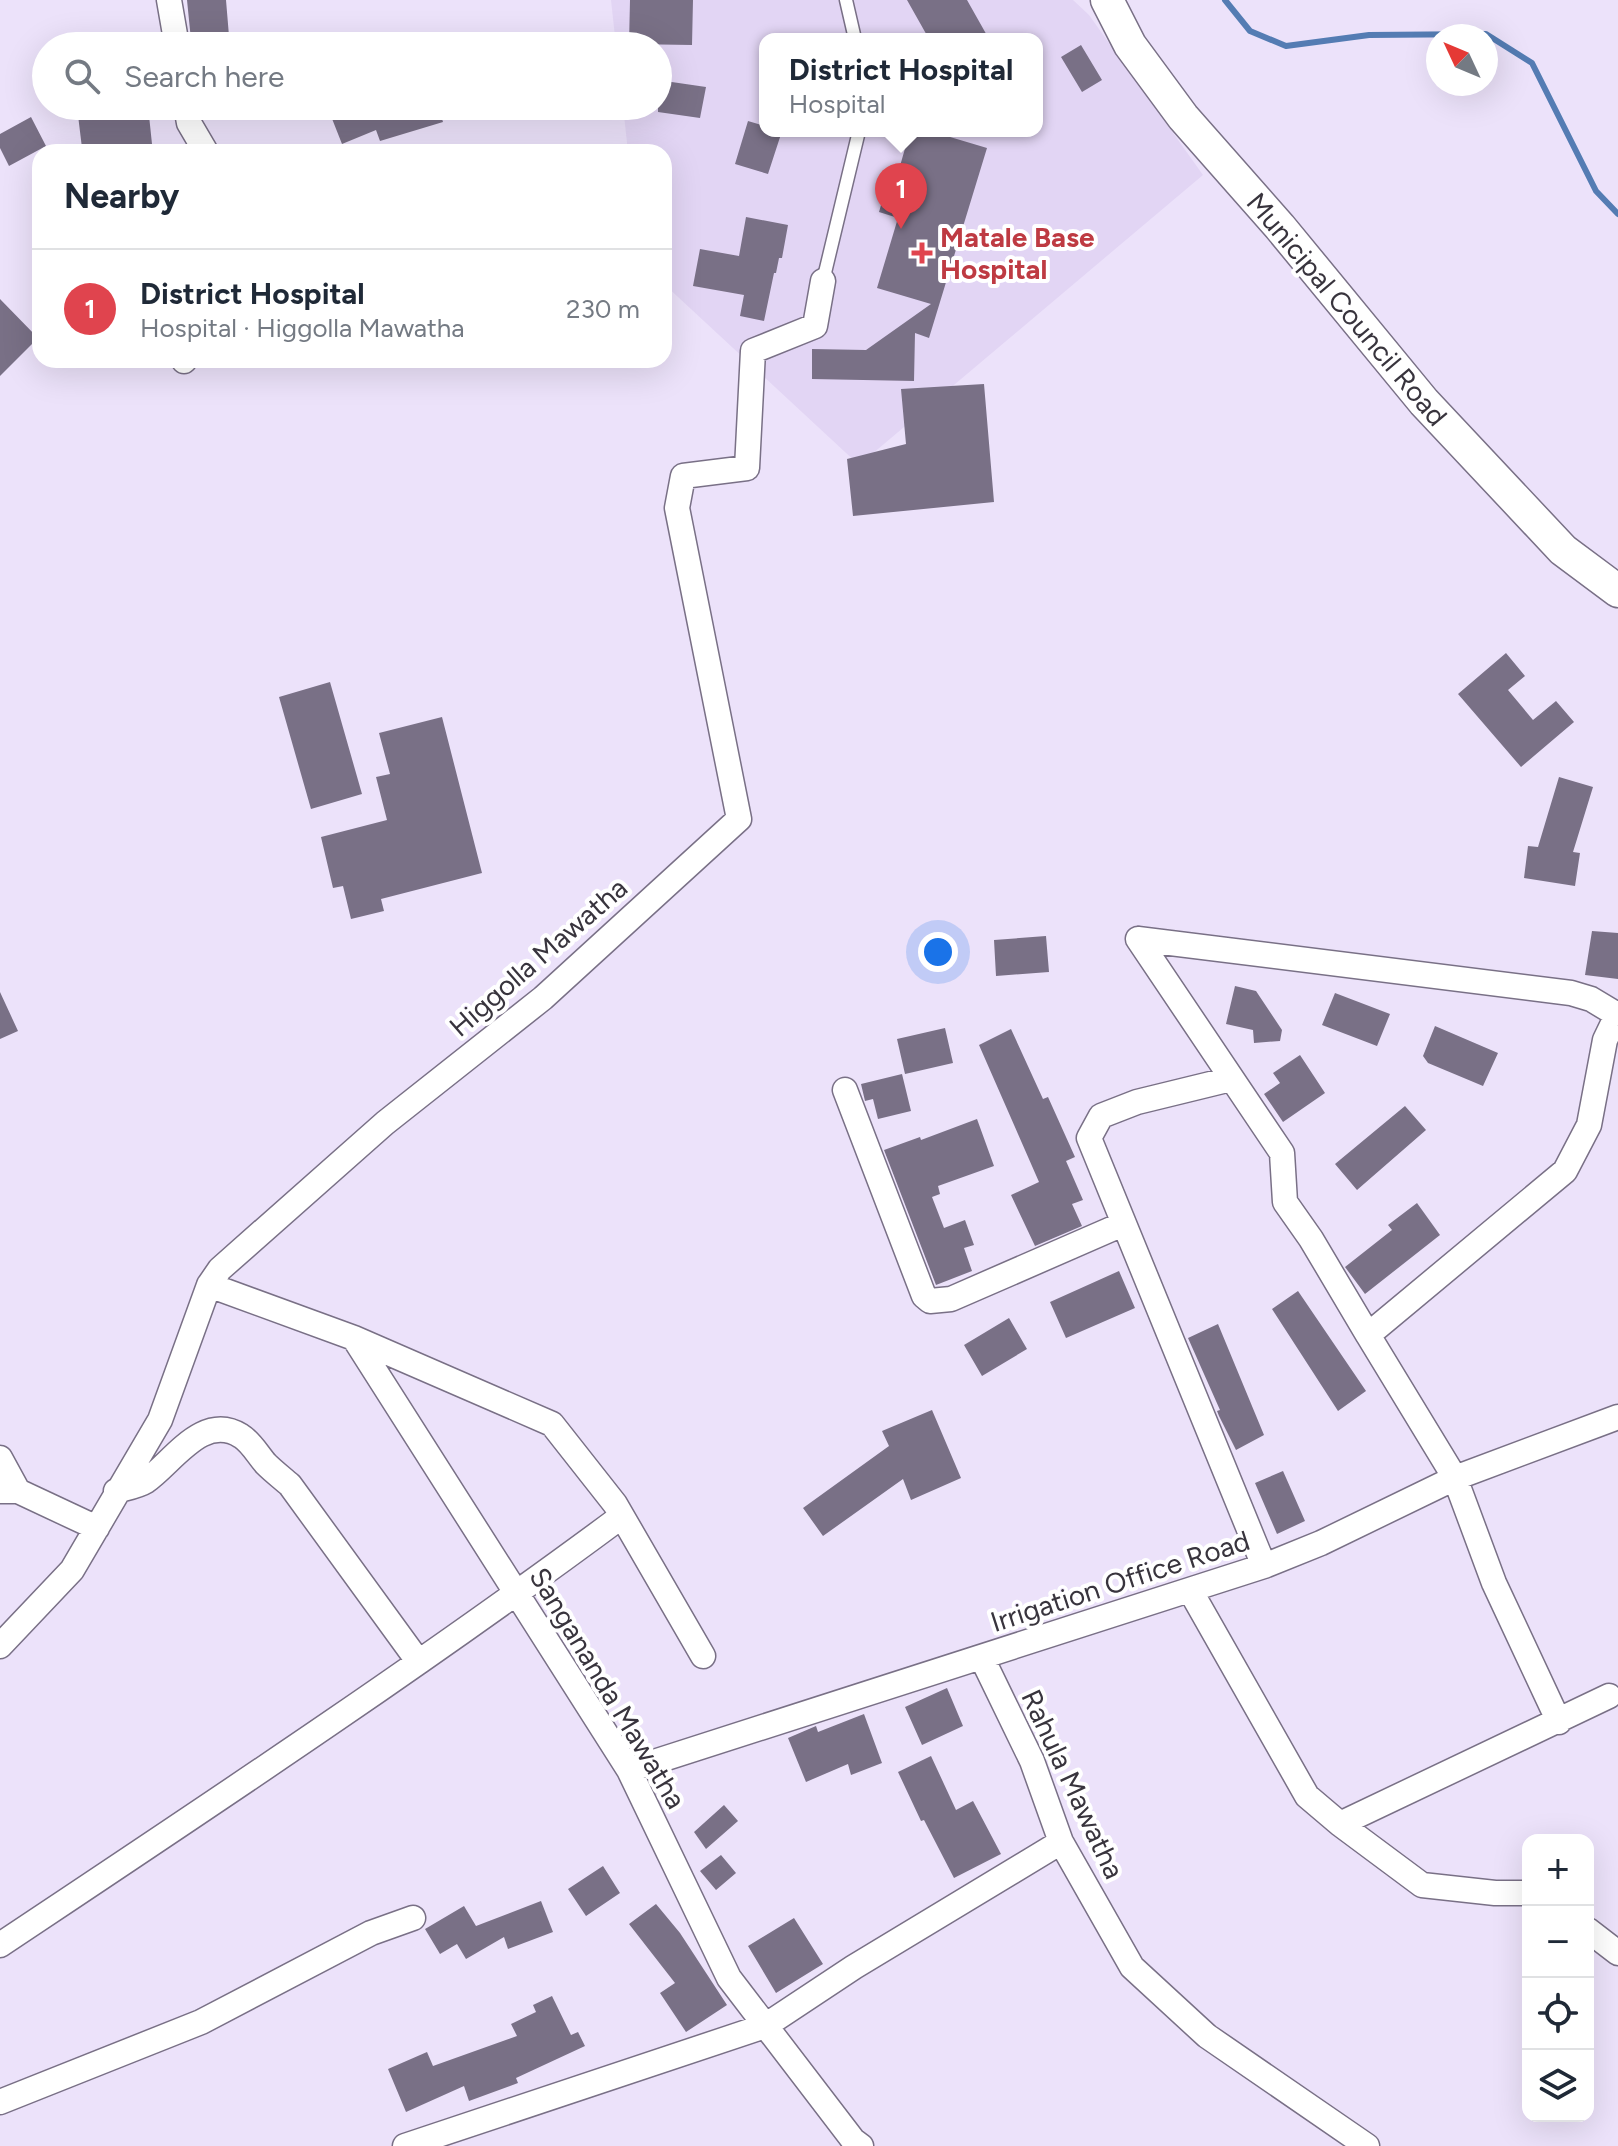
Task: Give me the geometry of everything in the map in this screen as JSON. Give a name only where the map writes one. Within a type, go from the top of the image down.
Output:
[{"type":"street","points":[[169,0],[175,32]]},
{"type":"street","name":"Municipal Council Road","points":[[1107,0],[1130,45],[1183,117],[1280,227],[1424,402],[1563,550],[1618,591]]},
{"type":"street","points":[[188,120],[201,144]]},
{"type":"street","name":"Higgolla Mawatha","points":[[0,1646],[72,1570],[97,1528],[160,1420],[209,1285],[220,1269],[385,1123],[543,998],[739,819],[677,508],[683,476],[747,468],[753,351],[815,326],[823,281]]},
{"type":"street","points":[[1368,1335],[1565,1171],[1589,1125],[1605,1040],[1617,1014],[1591,999],[1571,993],[1138,939],[1282,1153],[1285,1202],[1311,1239],[1368,1335],[1455,1478],[1494,1583],[1559,1722]]},
{"type":"street","points":[[1231,1079],[1137,1102],[1101,1116],[1089,1138],[1264,1566]]},
{"type":"street","points":[[845,1090],[924,1296],[930,1301],[951,1299],[1123,1224]]},
{"type":"street","points":[[209,1285],[354,1338],[552,1424],[622,1516],[703,1656]]},
{"type":"street","name":"Sangananda Mawatha","points":[[354,1338],[629,1770],[729,1978],[853,2140],[861,2146]]},
{"type":"street","name":"Irrigation Office Road","points":[[629,1770],[1264,1566],[1321,1543],[1455,1478],[1618,1417]]},
{"type":"street","points":[[116,1491],[144,1482],[184,1446],[213,1429],[226,1429],[243,1437],[267,1465],[290,1485],[418,1661]]},
{"type":"street","points":[[0,1458],[9,1491],[97,1528]]},
{"type":"street","points":[[0,1945],[265,1769],[518,1593],[622,1516]]},
{"type":"street","points":[[1190,1590],[1307,1796],[1422,1885],[1522,1893]]},
{"type":"street","name":"Rahula Mawatha","points":[[982,1658],[1032,1761],[1061,1842],[1132,1967],[1207,2036],[1367,2146]]},
{"type":"street","points":[[1340,1824],[1609,1696]]},
{"type":"street","points":[[405,2146],[765,2026],[854,1967],[1061,1842]]},
{"type":"street","points":[[0,2102],[201,2022],[371,1933],[413,1918]]},
{"type":"street","points":[[1594,1935],[1618,1953]]},
{"type":"lane","points":[[846,0],[854,33]]},
{"type":"lane","points":[[823,281],[858,137]]},
{"type":"shaded area","points":[[611,0],[1073,0],[1089,15],[1203,175],[859,465],[672,291],[672,144],[627,144],[625,120],[672,120],[672,32],[614,32]]},
{"type":"building","points":[[187,0],[226,0],[229,32],[190,32]]},
{"type":"building","points":[[630,0],[693,0],[692,45],[672,45],[672,32],[629,32]]},
{"type":"building","points":[[907,0],[967,0],[986,33],[926,33]]},
{"type":"building","points":[[1081,45],[1102,80],[1082,92],[1061,57]]},
{"type":"building","points":[[672,82],[706,87],[700,118],[672,114]]},
{"type":"building","points":[[31,117],[45,144],[32,144],[32,154],[9,166],[0,148],[0,134]]},
{"type":"building","points":[[79,120],[149,120],[152,144],[82,144]]},
{"type":"building","points":[[333,120],[443,122],[380,141],[376,130],[342,144]]},
{"type":"building","points":[[748,121],[759,124],[759,137],[780,137],[768,174],[735,164]]},
{"type":"building","name":"Matale Base Hospital","points":[[908,137],[950,137],[987,148],[929,338],[915,333],[914,381],[812,379],[812,349],[866,350],[931,304],[877,288],[898,218],[879,212],[891,171],[898,173]]},
{"type":"building","points":[[746,217],[788,225],[764,321],[740,316],[744,295],[693,286],[700,249],[739,256]]},
{"type":"building","points":[[0,299],[32,332],[32,344],[0,376]]},
{"type":"building","points":[[984,384],[994,502],[853,516],[847,459],[906,444],[901,389]]},
{"type":"building","points":[[1506,653],[1525,676],[1508,690],[1533,720],[1556,701],[1574,722],[1521,767],[1458,694]]},
{"type":"building","points":[[330,682],[362,794],[311,809],[279,697]]},
{"type":"building","points":[[442,717],[482,873],[381,899],[384,911],[351,919],[343,886],[333,888],[321,837],[387,820],[376,777],[390,774],[379,733]]},
{"type":"building","points":[[1559,777],[1593,787],[1573,852],[1580,853],[1575,886],[1524,878],[1528,846],[1538,847]]},
{"type":"building","points":[[1592,931],[1618,933],[1618,979],[1585,975]]},
{"type":"building","points":[[1046,936],[1049,972],[996,976],[994,940]]},
{"type":"building","points":[[1235,986],[1256,991],[1282,1030],[1280,1041],[1254,1043],[1253,1030],[1226,1024]]},
{"type":"building","points":[[0,992],[18,1031],[0,1039]]},
{"type":"building","points":[[1335,993],[1390,1014],[1377,1046],[1322,1025]]},
{"type":"building","points":[[1435,1026],[1498,1053],[1483,1086],[1428,1063],[1423,1056]]},
{"type":"building","points":[[945,1028],[953,1063],[905,1074],[897,1039]]},
{"type":"building","points":[[1011,1029],[1043,1099],[1048,1097],[1075,1157],[1066,1161],[1083,1200],[1072,1204],[1082,1226],[1035,1246],[1011,1195],[1039,1182],[979,1045]]},
{"type":"building","points":[[1300,1055],[1325,1093],[1283,1122],[1264,1094],[1280,1083],[1273,1073]]},
{"type":"building","points":[[902,1074],[911,1111],[878,1119],[873,1099],[865,1101],[861,1084]]},
{"type":"building","points":[[1405,1106],[1426,1130],[1357,1190],[1335,1164]]},
{"type":"building","points":[[977,1119],[994,1166],[938,1186],[940,1194],[932,1197],[944,1228],[965,1220],[974,1245],[964,1248],[972,1271],[936,1285],[884,1150]]},
{"type":"building","points":[[1417,1203],[1440,1235],[1365,1294],[1345,1267],[1392,1230],[1388,1225]]},
{"type":"building","points":[[1119,1271],[1135,1308],[1066,1338],[1050,1302]]},
{"type":"building","points":[[1298,1291],[1366,1391],[1338,1411],[1272,1309]]},
{"type":"building","points":[[1009,1318],[1027,1349],[982,1376],[964,1345]]},
{"type":"building","points":[[1218,1324],[1264,1435],[1236,1450],[1188,1338]]},
{"type":"building","points":[[932,1410],[961,1478],[911,1500],[903,1479],[823,1536],[803,1508],[889,1446],[882,1431]]},
{"type":"building","points":[[1283,1471],[1305,1521],[1277,1534],[1255,1483]]},
{"type":"building","points":[[947,1688],[963,1726],[922,1745],[905,1707]]},
{"type":"building","points":[[864,1714],[882,1763],[851,1775],[848,1764],[806,1782],[788,1738],[816,1726],[818,1732]]},
{"type":"building","points":[[931,1756],[956,1810],[973,1801],[1001,1854],[954,1878],[924,1820],[921,1821],[898,1772]]},
{"type":"building","points":[[724,1805],[738,1821],[706,1849],[694,1832]]},
{"type":"building","points":[[721,1855],[736,1873],[716,1890],[700,1871]]},
{"type":"building","points":[[603,1866],[620,1893],[586,1916],[568,1889]]},
{"type":"building","points":[[541,1901],[553,1932],[508,1949],[504,1937],[466,1959],[457,1944],[440,1954],[425,1929],[464,1906],[476,1926]]},
{"type":"building","points":[[656,1904],[680,1933],[727,2005],[686,2032],[660,1993],[675,1983],[629,1924]]},
{"type":"building","points":[[794,1918],[823,1964],[776,1993],[748,1946]]},
{"type":"building","points":[[552,1996],[571,2035],[578,2032],[585,2046],[516,2078],[518,2083],[469,2101],[464,2086],[406,2112],[388,2069],[427,2052],[433,2066],[517,2036],[511,2024],[536,2012],[533,2005]]},
{"type":"waterway","points":[[1225,0],[1250,31],[1286,46],[1369,35],[1486,34],[1532,63],[1596,191],[1618,214]]},
{"type":"place","name":"District Hospital","points":[[901,229]]},
{"type":"place","name":"Matale Base Hospital","points":[[922,253]]}]
